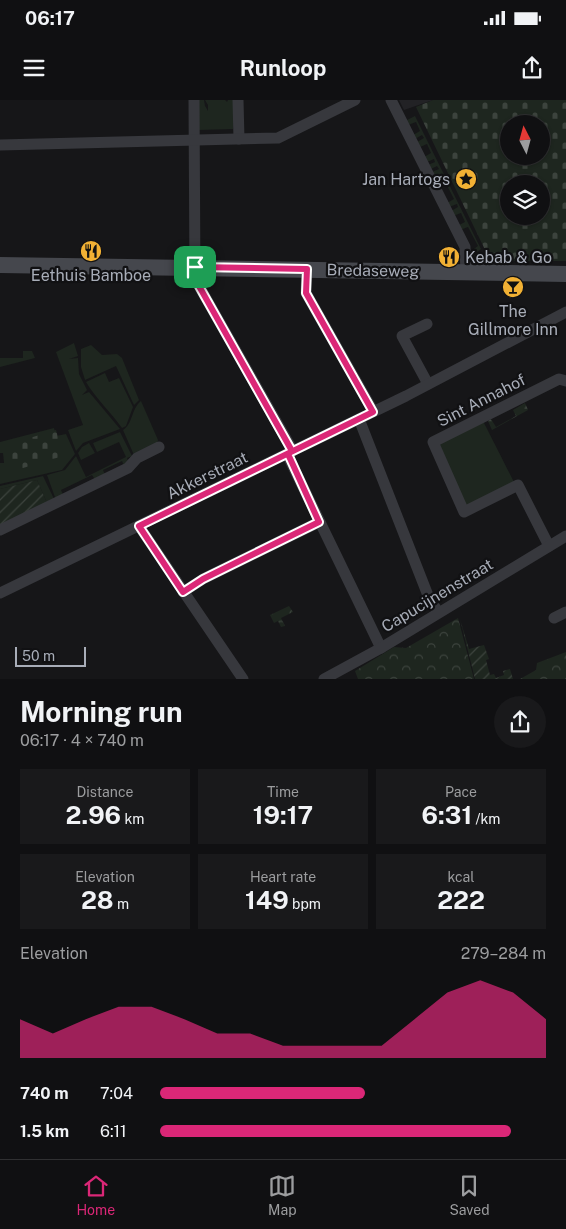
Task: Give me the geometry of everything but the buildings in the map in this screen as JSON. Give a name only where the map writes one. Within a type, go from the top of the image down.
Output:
[{"type":"street","points":[[194,100],[195,279],[290,452],[319,522],[381,648]]},
{"type":"street","points":[[238,100],[239,139]]},
{"type":"street","points":[[0,145],[277,138],[355,100]]},
{"type":"street","points":[[391,100],[465,247],[466,272]]},
{"type":"street","name":"Bredaseweg","points":[[0,266],[195,267],[566,274]]},
{"type":"street","points":[[307,269],[306,293],[373,412]]},
{"type":"street","name":"Akkerstraat","points":[[0,592],[359,419],[566,312]]},
{"type":"street","points":[[427,324],[402,336],[428,384]]},
{"type":"street","name":"Sint Annahof","points":[[549,546],[518,485],[464,512],[433,442],[559,380],[566,381]]},
{"type":"street","points":[[359,419],[429,598],[438,612]]},
{"type":"street","points":[[0,530],[128,468],[137,458],[159,446]]},
{"type":"street","points":[[183,592],[203,579],[319,522]]},
{"type":"street","points":[[139,526],[243,679]]},
{"type":"street","name":"Capucijnenstraat","points":[[321,679],[346,669],[566,536]]},
{"type":"street","points":[[554,618],[566,612]]},
{"type":"shaded area","points":[[399,100],[433,100],[404,110]]},
{"type":"green space","points":[[196,100],[204,100],[208,111],[208,105],[205,100],[225,100],[227,102],[228,100],[236,100],[233,129],[197,130]]},
{"type":"green space","points":[[433,100],[566,100],[566,261],[493,261],[492,257],[489,258],[416,107]]},
{"type":"green space","points":[[415,116],[481,249],[477,252],[478,262],[471,251],[478,246],[468,227],[460,230],[459,225],[465,222],[461,213],[453,216],[451,211],[458,207],[457,204],[449,207],[447,203],[454,199],[441,174],[434,177],[432,172],[439,169],[437,166],[431,169],[428,165],[435,162],[434,159],[427,162],[424,157],[431,153],[427,144],[420,147],[417,142],[424,138],[422,135],[415,139],[413,135],[420,131],[416,122],[408,125],[405,121]]},
{"type":"green space","points":[[74,343],[78,356],[69,359],[78,358],[79,374],[87,390],[82,395],[89,392],[120,429],[83,443],[76,451],[68,430],[83,425],[56,352]]},
{"type":"green space","points":[[91,345],[102,355],[117,354],[122,358],[139,400],[134,405],[116,366],[85,380],[81,367],[81,349]]},
{"type":"green space","points":[[23,351],[32,351],[35,358],[0,367],[0,358],[23,358]]},
{"type":"green space","points":[[105,373],[109,382],[119,378],[133,407],[126,426],[122,428],[86,382]]},
{"type":"green space","points":[[141,401],[158,440],[157,444],[134,455],[123,430],[129,424],[135,408]]},
{"type":"green space","points":[[525,403],[528,410],[492,430],[488,421],[491,419],[496,427],[516,416],[513,410]]},
{"type":"green space","points":[[483,421],[515,484],[465,508],[436,443]]},
{"type":"green space","points":[[54,428],[56,436],[66,434],[75,454],[62,470],[0,484],[0,463],[4,463],[3,453],[0,453],[0,442]]},
{"type":"green space","points":[[56,430],[63,456],[23,468],[11,467],[6,455],[10,444]]},
{"type":"green space","points":[[120,432],[132,456],[127,458],[129,463],[125,468],[122,461],[103,470],[106,477],[96,481],[92,475],[61,490],[64,497],[56,500],[47,475],[65,470],[76,456],[86,477],[126,457],[119,442],[97,452],[93,443]]},
{"type":"green space","points":[[89,443],[95,453],[81,460],[78,453],[82,447]]},
{"type":"green space","points":[[43,476],[55,501],[47,503],[37,480],[0,489],[0,486]]},
{"type":"green space","points":[[37,480],[47,503],[0,526],[0,489]]},
{"type":"green space","points":[[289,606],[293,612],[281,618],[285,626],[281,627],[278,621],[274,623],[270,615]]},
{"type":"green space","points":[[458,618],[474,679],[358,679],[355,671],[394,647],[406,648]]},
{"type":"green space","points":[[460,619],[469,649],[484,645],[489,659],[486,660],[490,675],[494,674],[496,678],[504,675],[503,671],[510,669],[513,679],[475,679]]},
{"type":"green space","points":[[566,652],[566,679],[520,679],[536,670],[537,663]]},
{"type":"place","name":"Jan Hartogs","points":[[466,179]]},
{"type":"place","name":"Eethuis Bamboe","points":[[91,251]]},
{"type":"place","name":"Kebab & Go","points":[[449,257]]},
{"type":"place","name":"The Gillmore Inn","points":[[513,287]]},
{"type":"route","points":[[195,267],[195,279],[292,451],[288,454],[319,522],[203,579],[183,592],[139,526],[288,454],[373,412],[306,293],[307,269],[195,267]]}]
